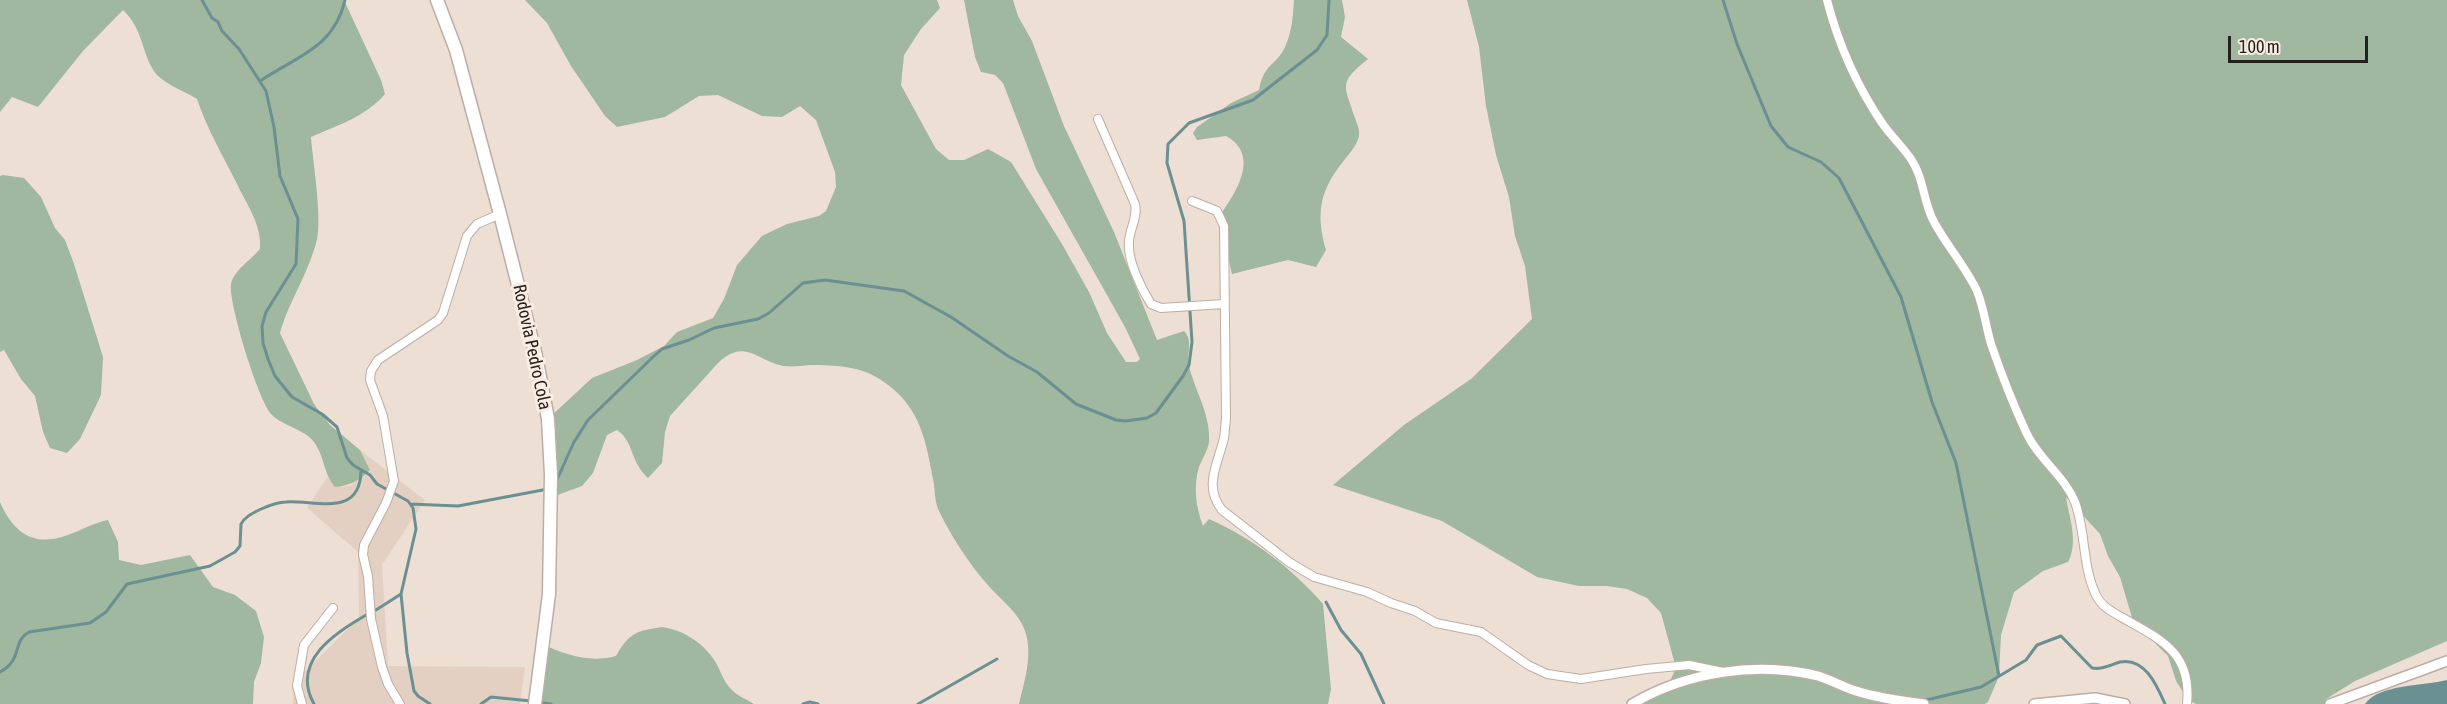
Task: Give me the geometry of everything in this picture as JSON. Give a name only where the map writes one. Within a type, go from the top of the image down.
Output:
[{"type":"main road","name":"Rodovia Pedro Cola","points":[[437,0],[456,50],[500,214],[536,356],[550,444],[549,594],[536,700]]},
{"type":"street","points":[[1827,0],[1838,38],[1854,73],[1882,123],[1911,159],[1922,182],[1932,220],[1977,291],[1996,357],[2026,432],[2040,457],[2067,485],[2073,497],[2088,568],[2097,597],[2104,606],[2157,637],[2178,656],[2189,690],[2187,704]]},
{"type":"street","points":[[1098,118],[1135,204],[1136,216],[1129,240],[1129,250],[1151,304],[1161,308],[1224,304]]},
{"type":"street","points":[[1192,201],[1217,211],[1222,219],[1226,419],[1224,438],[1212,477],[1213,494],[1222,510],[1289,562],[1314,577],[1367,592],[1415,611],[1436,623],[1481,632],[1528,665],[1547,674],[1581,679],[1657,667],[1689,665],[1727,673]]},
{"type":"street","points":[[399,704],[382,667],[371,619],[368,576],[363,549],[390,492],[394,473],[383,416],[370,380],[371,371],[378,360],[438,320],[443,313],[467,236],[477,224],[500,214]]},
{"type":"street","points":[[302,704],[297,686],[304,645],[333,608]]},
{"type":"street","points":[[2330,704],[2447,661]]},
{"type":"street","points":[[1632,704],[1658,691],[1684,682],[1727,673],[1765,669],[1788,670],[1820,677],[1858,691],[1924,704]]},
{"type":"street","points":[[2034,704],[2095,698],[2125,704]]},
{"type":"shaded area","points":[[360,450],[425,500],[382,565],[388,666],[525,667],[520,704],[293,704],[294,682],[359,618],[358,552],[307,508],[327,477],[336,487],[349,486],[365,476],[370,470]]},
{"type":"green space","points":[[0,0],[344,0],[381,80],[385,94],[360,115],[311,137],[318,203],[317,239],[280,333],[314,404],[330,425],[360,450],[370,470],[363,477],[350,484],[335,487],[314,442],[305,434],[272,415],[266,407],[239,330],[231,294],[233,279],[260,249],[259,232],[253,215],[210,132],[197,99],[157,75],[148,60],[135,26],[123,10],[83,51],[38,107],[12,97],[0,112]]},
{"type":"green space","points":[[525,0],[937,0],[940,8],[921,29],[904,55],[901,85],[936,149],[949,160],[964,160],[988,149],[1011,162],[1089,292],[1107,333],[1126,362],[1137,362],[1140,359],[1125,327],[1036,169],[1003,83],[995,75],[981,72],[975,57],[964,0],[1013,0],[1018,16],[1032,41],[1064,126],[1114,232],[1157,340],[1184,331],[1189,339],[1189,366],[1208,422],[1209,432],[1209,442],[1196,482],[1197,504],[1203,526],[1209,519],[1241,535],[1285,566],[1323,604],[1331,689],[1328,704],[1019,704],[1028,654],[1026,634],[1022,624],[973,566],[954,539],[939,511],[925,441],[907,403],[897,392],[876,377],[849,367],[783,366],[750,353],[736,352],[718,363],[670,416],[665,432],[662,463],[648,478],[642,472],[626,440],[617,430],[607,435],[593,473],[582,486],[552,497],[549,418],[592,378],[637,360],[664,346],[677,332],[713,318],[724,299],[737,265],[762,236],[787,224],[819,216],[826,211],[836,187],[835,172],[816,120],[800,106],[782,117],[762,116],[718,95],[699,96],[665,117],[617,127],[605,116],[571,66],[547,23]]},
{"type":"green space","points":[[1294,0],[1342,0],[1345,17],[1341,37],[1368,59],[1351,74],[1346,86],[1359,136],[1324,194],[1321,226],[1326,250],[1316,267],[1288,260],[1232,274],[1219,217],[1242,176],[1244,165],[1242,154],[1237,144],[1226,136],[1197,140],[1193,133],[1197,127],[1231,103],[1259,90],[1264,75],[1282,53],[1287,41],[1292,24]]},
{"type":"green space","points":[[1467,0],[2447,0],[2447,641],[2355,681],[2326,699],[2325,704],[2196,704],[2188,700],[2176,681],[2168,656],[2133,621],[2120,577],[2108,556],[2100,534],[2066,497],[2073,538],[2068,562],[2043,571],[2014,592],[2001,635],[1999,676],[1985,704],[1639,704],[1663,689],[1676,668],[1661,613],[1647,598],[1627,589],[1579,586],[1537,577],[1442,521],[1333,485],[1404,425],[1471,379],[1532,319],[1525,266],[1515,236],[1509,197],[1496,155],[1486,106],[1479,47]]},
{"type":"green space","points":[[0,176],[24,178],[41,197],[55,228],[65,240],[103,357],[101,395],[80,439],[67,453],[50,448],[43,432],[35,396],[21,379],[4,350],[0,352]]},
{"type":"green space","points":[[0,502],[11,522],[26,535],[35,538],[56,539],[108,520],[118,542],[119,560],[141,565],[190,555],[213,587],[235,595],[256,611],[264,637],[261,663],[254,682],[253,704],[0,704]]},
{"type":"green space","points":[[662,627],[678,631],[700,644],[716,663],[730,688],[754,704],[535,704],[542,644],[578,657],[606,658],[616,656],[625,642],[634,634]]},
{"type":"water","points":[[2447,680],[2447,704],[2365,704],[2372,697],[2391,689]]},
{"type":"waterway","points":[[202,0],[212,18],[218,22],[222,31],[239,49],[266,91],[274,127],[280,176],[298,219],[296,264],[266,312],[262,326],[263,343],[268,359],[275,376],[292,397],[322,414],[337,427],[347,458],[353,465],[370,475],[377,484],[408,501],[413,508],[416,529],[401,594],[407,653],[414,691],[430,704]]},
{"type":"waterway","points":[[260,81],[323,40],[340,16],[345,0]]},
{"type":"waterway","points":[[555,484],[574,442],[588,420],[662,349],[714,328],[758,319],[769,313],[803,283],[825,280],[904,291],[951,317],[1008,356],[1037,372],[1076,404],[1116,420],[1147,418],[1156,413],[1189,365],[1192,342],[1184,221],[1167,163],[1168,144],[1189,123],[1253,100],[1317,50],[1327,35],[1329,0]]},
{"type":"waterway","points":[[1723,0],[1737,44],[1771,126],[1788,147],[1821,162],[1839,178],[1901,297],[1932,402],[1956,463],[1999,676]]},
{"type":"waterway","points":[[0,672],[12,662],[21,640],[29,632],[90,623],[106,612],[127,584],[210,566],[235,552],[240,546],[241,524],[246,518],[275,503],[323,504],[345,501],[359,486],[361,471]]},
{"type":"waterway","points":[[410,504],[458,506],[548,489]]},
{"type":"waterway","points":[[376,610],[401,594]]},
{"type":"waterway","points":[[1326,602],[1341,630],[1361,654],[1384,704]]},
{"type":"waterway","points":[[314,704],[308,689],[308,674],[312,661],[331,639],[368,614]]},
{"type":"waterway","points":[[1922,701],[1981,687],[2026,660],[2037,645],[2061,636],[2092,668],[2103,668],[2120,662],[2129,662],[2143,668],[2149,674],[2165,704]]},
{"type":"waterway","points":[[918,704],[997,659]]},
{"type":"waterway","points":[[481,704],[491,697],[531,701]]},
{"type":"waterway","points":[[538,702],[551,704]]},
{"type":"waterway","points":[[803,704],[810,702],[818,704]]}]
